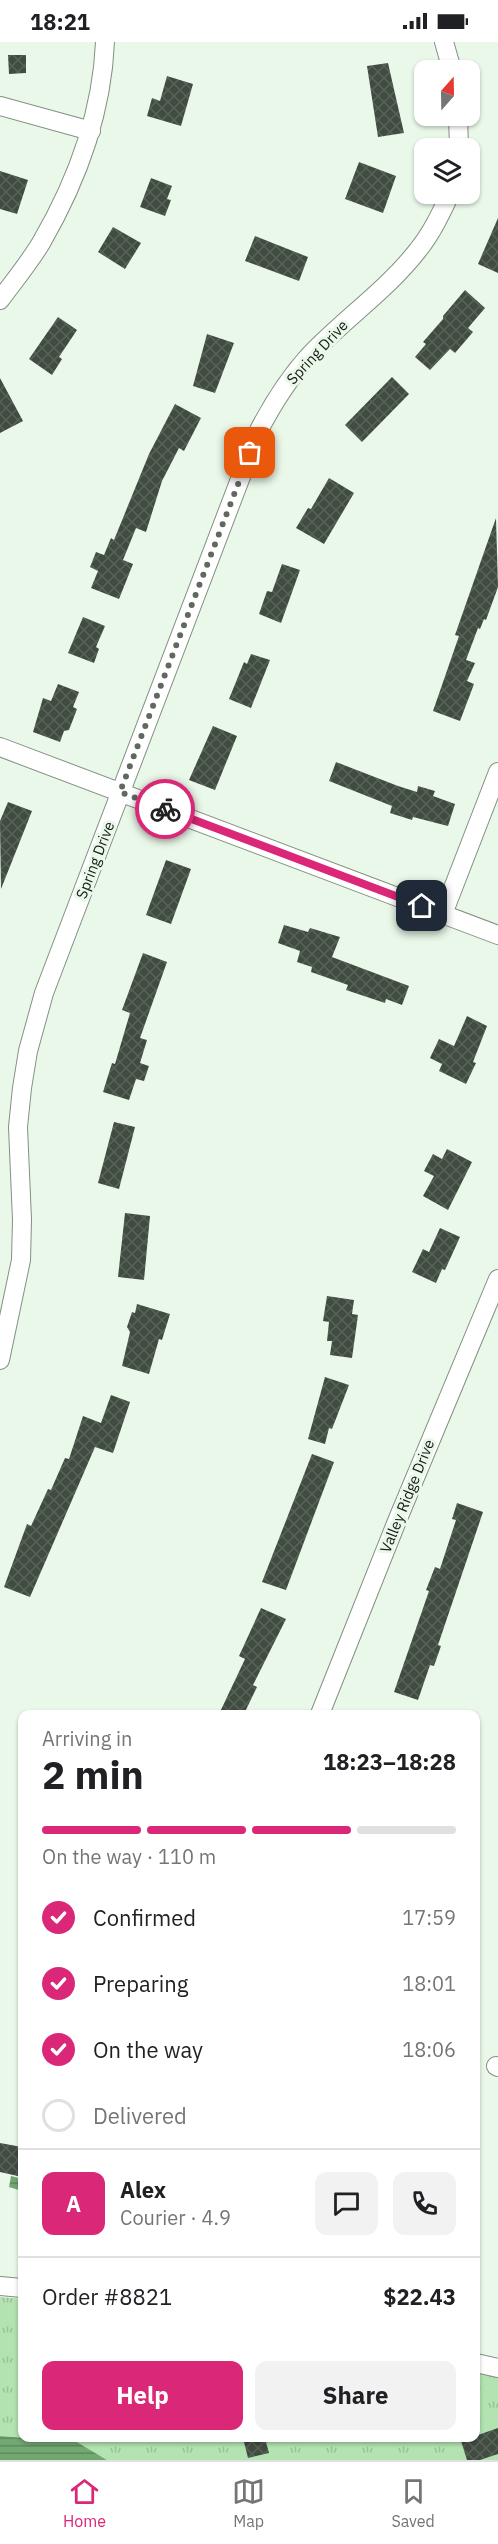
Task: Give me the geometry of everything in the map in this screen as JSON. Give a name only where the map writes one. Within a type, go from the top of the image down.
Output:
[{"type":"street","points":[[0,300],[40,245],[71,187],[91,130],[104,68],[105,42]]},
{"type":"street","points":[[444,42],[449,60]]},
{"type":"street","points":[[0,106],[91,130]]},
{"type":"street","name":"Spring Drive","points":[[0,1360],[21,1260],[22,1220],[18,1127],[28,1051],[44,993],[258,432],[272,405],[309,356],[395,276],[419,249],[445,204]]},
{"type":"street","points":[[0,747],[498,934]]},
{"type":"street","points":[[443,914],[498,772]]},
{"type":"street","name":"Valley Ridge Drive","points":[[322,1710],[397,1521],[498,1280]]},
{"type":"street","points":[[0,2286],[18,2288]]},
{"type":"street","points":[[480,2364],[498,2368]]},
{"type":"green space","points":[[0,2297],[18,2299],[18,2438],[0,2436]]},
{"type":"green space","points":[[480,2369],[498,2372],[498,2460],[107,2460],[77,2442],[480,2442]]},
{"type":"shaded area","points":[[11,2176],[18,2178],[18,2190],[9,2187]]},
{"type":"shaded area","points":[[0,2436],[18,2437],[18,2442],[77,2442],[107,2460],[0,2460]]},
{"type":"building","points":[[8,55],[26,55],[26,73],[9,74]]},
{"type":"building","points":[[388,63],[404,133],[378,137],[367,66]]},
{"type":"building","points":[[167,76],[193,84],[181,126],[147,116],[152,98],[160,101]]},
{"type":"building","points":[[359,162],[396,176],[383,213],[345,199]]},
{"type":"building","points":[[0,171],[28,180],[17,214],[0,209]]},
{"type":"building","points":[[151,178],[172,186],[167,199],[171,200],[165,216],[140,207]]},
{"type":"building","points":[[498,218],[498,273],[478,264]]},
{"type":"building","points":[[113,227],[141,243],[125,269],[98,252]]},
{"type":"building","points":[[255,236],[308,257],[299,281],[245,261]]},
{"type":"building","points":[[465,290],[485,308],[468,328],[473,332],[455,353],[450,349],[430,370],[415,357],[426,344],[423,342]]},
{"type":"building","points":[[58,317],[77,330],[59,357],[62,359],[52,375],[29,359]]},
{"type":"building","points":[[207,334],[234,343],[215,393],[193,386]]},
{"type":"building","points":[[392,377],[409,394],[362,442],[345,425]]},
{"type":"building","points":[[0,378],[23,421],[0,433]]},
{"type":"building","points":[[175,404],[201,418],[184,451],[179,448],[162,481],[146,532],[136,528],[123,560],[133,564],[119,599],[91,588],[98,571],[90,567],[96,552],[104,555],[111,538],[114,540],[149,454]]},
{"type":"building","points":[[329,478],[354,493],[324,544],[296,528],[308,508],[311,509]]},
{"type":"building","points":[[496,518],[498,587],[486,620],[484,619],[480,629],[478,628],[466,660],[475,663],[467,681],[474,684],[460,721],[433,711],[459,636],[455,635]]},
{"type":"building","points":[[282,564],[300,570],[281,623],[259,614],[267,591],[272,592]]},
{"type":"building","points":[[83,617],[105,626],[96,647],[99,649],[94,663],[68,653]]},
{"type":"building","points":[[251,654],[270,660],[251,708],[229,699],[244,662],[247,664]]},
{"type":"building","points":[[58,684],[79,692],[73,707],[77,709],[69,730],[64,731],[60,742],[33,732],[43,698],[51,701]]},
{"type":"building","points":[[213,726],[237,736],[215,790],[189,780]]},
{"type":"building","points":[[336,762],[417,792],[418,786],[435,791],[433,796],[455,804],[448,826],[413,817],[412,820],[390,813],[392,806],[329,781]]},
{"type":"building","points":[[8,802],[32,811],[1,889],[0,821]]},
{"type":"building","points":[[166,860],[191,869],[171,924],[146,915]]},
{"type":"building","points":[[284,925],[308,932],[310,928],[340,937],[332,957],[409,986],[402,1005],[386,999],[385,1003],[346,990],[348,985],[311,972],[312,967],[297,962],[300,951],[278,943]]},
{"type":"building","points":[[143,953],[167,962],[140,1038],[147,1040],[140,1063],[149,1066],[144,1081],[136,1079],[129,1100],[103,1092],[112,1063],[115,1064],[130,1013],[122,1010]]},
{"type":"building","points":[[467,1016],[487,1026],[473,1062],[476,1063],[466,1084],[439,1071],[442,1064],[430,1058],[439,1039],[454,1046]]},
{"type":"building","points":[[114,1122],[135,1127],[119,1189],[98,1183]]},
{"type":"building","points":[[447,1149],[472,1162],[448,1210],[423,1196],[434,1176],[424,1171],[433,1154],[442,1159]]},
{"type":"building","points":[[125,1213],[150,1216],[144,1280],[118,1277]]},
{"type":"building","points":[[440,1228],[460,1237],[445,1270],[442,1269],[436,1283],[412,1272],[423,1249],[429,1252]]},
{"type":"building","points":[[327,1296],[354,1300],[352,1314],[358,1315],[352,1358],[330,1355],[332,1341],[327,1341],[329,1322],[323,1321]]},
{"type":"building","points":[[137,1304],[170,1314],[162,1340],[159,1339],[149,1374],[122,1366],[130,1332],[127,1327]]},
{"type":"building","points":[[325,1377],[349,1385],[332,1429],[329,1428],[325,1444],[308,1439]]},
{"type":"building","points":[[111,1395],[130,1402],[113,1453],[95,1447],[30,1597],[4,1587],[27,1524],[31,1526],[65,1458],[69,1459],[83,1416],[101,1423]]},
{"type":"building","points":[[312,1454],[334,1462],[286,1590],[262,1582]]},
{"type":"building","points":[[457,1503],[483,1512],[438,1645],[441,1646],[434,1666],[430,1665],[418,1700],[394,1692],[429,1591],[426,1590],[435,1567],[440,1569],[456,1520],[452,1519]]},
{"type":"building","points":[[261,1608],[286,1619],[253,1685],[257,1687],[246,1710],[221,1710],[245,1659],[239,1656]]},
{"type":"building","points":[[0,2143],[18,2146],[18,2176],[0,2172]]},
{"type":"building","points":[[498,2428],[498,2454],[480,2460],[467,2460],[461,2442],[480,2442],[480,2434]]},
{"type":"building","points":[[244,2442],[266,2442],[269,2453],[248,2458]]},
{"type":"way so far","points":[[165,809],[120,792],[250,453]]},
{"type":"route","points":[[165,809],[422,906]]}]
